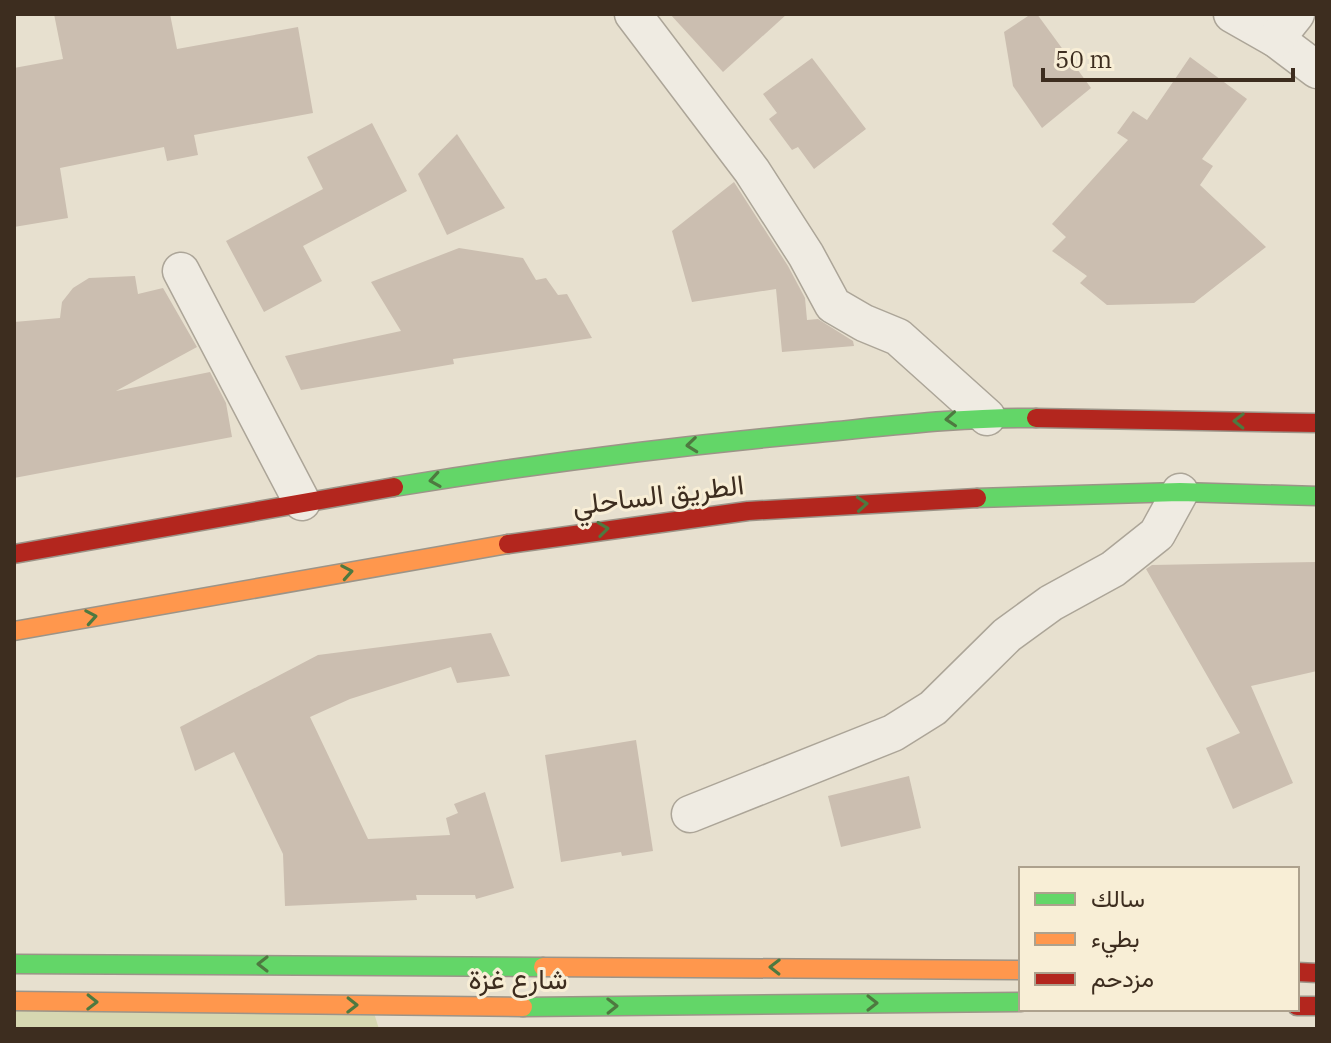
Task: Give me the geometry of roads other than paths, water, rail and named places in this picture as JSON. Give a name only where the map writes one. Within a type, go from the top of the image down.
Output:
[{"type":"main road","name":"الطريق الساحلي","points":[[14,554],[546,462],[987,417],[1317,423]]},
{"type":"main road","name":"الطريق الساحلي","points":[[14,631],[551,536],[748,511],[982,498],[1180,492],[1317,496]]},
{"type":"main road","name":"شارع غزة","points":[[14,964],[1019,970]]},
{"type":"main road","name":"شارع غزة","points":[[14,1001],[542,1007],[753,1017],[1019,1002]]},
{"type":"street","points":[[633,14],[752,171],[806,255],[833,305],[864,323],[898,337],[987,417]]},
{"type":"street","points":[[1232,14],[1286,27],[1317,70]]},
{"type":"street","points":[[181,271],[302,502]]},
{"type":"street","points":[[690,814],[893,733],[933,708],[1007,635],[1051,603],[1113,569],[1157,534],[1180,492]]},
{"type":"street","points":[[494,1029],[542,1007],[568,965]]}]
